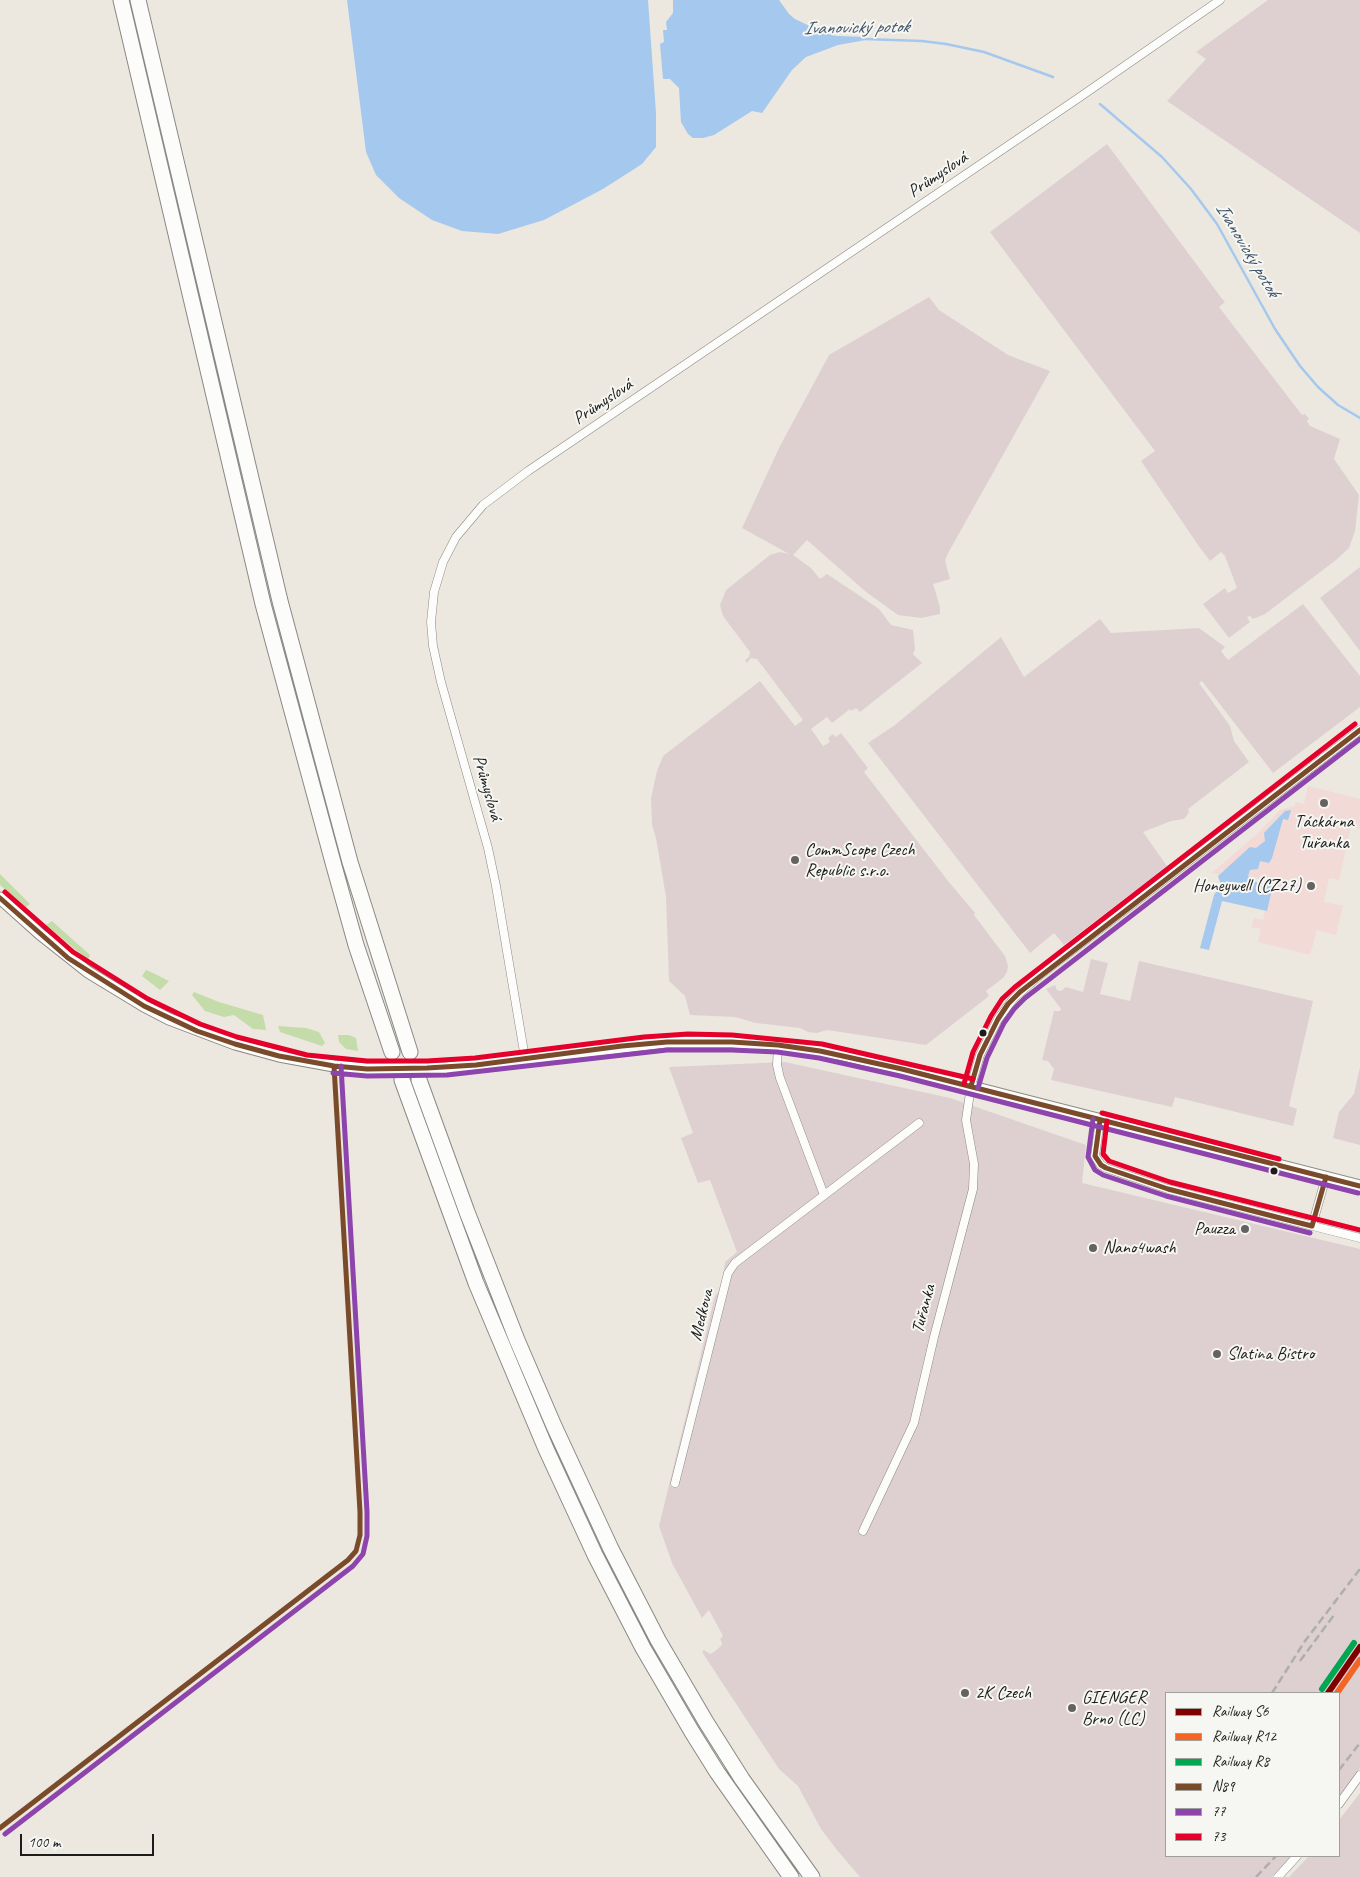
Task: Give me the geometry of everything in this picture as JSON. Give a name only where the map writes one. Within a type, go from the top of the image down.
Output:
[{"type":"highway","points":[[113,0],[133,80],[152,128]]},
{"type":"highway","points":[[121,0],[268,623],[356,945],[392,1052]]},
{"type":"highway","points":[[138,0],[280,602],[350,862],[410,1052]]},
{"type":"highway","points":[[402,1080],[479,1292],[546,1449],[595,1555],[643,1648],[692,1732],[717,1772],[791,1877]]},
{"type":"highway","points":[[420,1080],[467,1212],[517,1340],[611,1549],[658,1640],[706,1722],[747,1786],[812,1877]]},
{"type":"street","name":"Průmyslová","points":[[525,1058],[507,939],[492,867],[441,682],[433,646],[431,622],[434,592],[440,568],[451,545],[466,522],[483,505],[528,471],[1078,99],[1220,0]]},
{"type":"street","name":"Tuřanka","points":[[863,1531],[914,1423],[934,1337],[973,1189],[974,1164],[966,1120],[971,1086],[980,1055],[998,1019],[1008,1004],[1020,992],[1360,730]]},
{"type":"street","points":[[0,898],[40,934],[82,967],[126,996],[169,1019],[235,1044],[278,1056],[334,1066],[368,1069],[446,1068],[667,1042],[732,1042],[778,1046],[838,1054],[971,1086],[1360,1186]]},
{"type":"street","points":[[778,1046],[777,1065],[780,1078],[824,1195]]},
{"type":"street","points":[[1100,1120],[1095,1156],[1101,1165],[1106,1168],[1168,1189],[1360,1238]]},
{"type":"street","name":"Medkova","points":[[675,1483],[728,1273],[735,1263],[919,1122]]},
{"type":"street","points":[[1312,1226],[1326,1177]]},
{"type":"street","points":[[1340,1803],[1360,1776]]},
{"type":"street","points":[[1278,1877],[1296,1857]]},
{"type":"shaded area","points":[[1268,0],[1360,0],[1360,233],[1167,101],[1206,59],[1196,52]]},
{"type":"shaded area","points":[[1107,144],[1225,302],[1219,307],[1302,415],[1305,414],[1309,419],[1307,421],[1310,426],[1340,439],[1334,459],[1359,495],[1355,531],[1349,548],[1265,614],[1253,619],[1250,616],[1247,617],[1250,622],[1229,638],[1203,604],[1225,588],[1228,593],[1237,588],[1225,556],[1221,552],[1210,561],[1198,545],[1141,461],[1155,451],[990,232]]},
{"type":"shaded area","points":[[929,297],[939,310],[1008,355],[1050,371],[947,555],[945,561],[950,579],[933,584],[940,607],[940,614],[921,618],[898,615],[865,591],[807,540],[793,555],[811,568],[820,579],[827,574],[879,609],[891,625],[913,630],[915,649],[913,654],[922,663],[860,712],[856,708],[851,711],[850,709],[832,723],[827,717],[811,729],[823,746],[830,742],[828,738],[833,734],[836,737],[841,733],[868,768],[864,772],[975,913],[974,915],[1005,956],[1008,966],[1007,972],[1003,978],[986,991],[989,996],[926,1045],[827,1030],[817,1033],[808,1032],[800,1028],[756,1023],[735,1017],[690,1015],[685,996],[669,981],[666,897],[652,825],[651,798],[657,771],[663,756],[760,681],[795,726],[803,720],[757,659],[751,658],[747,663],[745,660],[749,657],[750,652],[723,616],[720,605],[726,590],[770,555],[780,552],[789,554],[742,528],[780,446],[829,355]]},
{"type":"shaded area","points":[[1360,567],[1360,651],[1320,598]]},
{"type":"shaded area","points":[[1303,604],[1360,676],[1360,707],[1273,773],[1202,681],[1199,683],[1230,726],[1234,741],[1249,762],[1188,809],[1189,812],[1184,819],[1171,821],[1143,832],[1167,866],[1064,945],[1054,933],[1030,953],[868,743],[895,725],[1001,637],[1024,677],[1100,619],[1111,633],[1199,628],[1225,647],[1221,651],[1228,660]]},
{"type":"shaded area","name":"Honeywell (CZ27)","points":[[1308,786],[1360,799],[1360,829],[1351,827],[1339,880],[1329,878],[1324,902],[1343,906],[1336,935],[1317,930],[1310,955],[1258,942],[1261,929],[1251,927],[1254,918],[1263,920],[1271,882],[1222,870],[1220,875],[1212,873],[1260,831],[1280,810],[1294,806],[1296,802],[1304,804]]},
{"type":"shaded area","points":[[1091,959],[1108,963],[1100,994],[1130,1001],[1139,961],[1313,1001],[1289,1106],[1297,1109],[1293,1126],[1175,1097],[1172,1107],[1051,1080],[1054,1069],[1048,1061],[1042,1060],[1054,1011],[1060,1011],[1061,1009],[1046,989],[1055,985],[1057,990],[1061,991],[1066,987],[1083,992]]},
{"type":"shaded area","points":[[785,1062],[950,1098],[1086,1145],[1082,1183],[1360,1249],[1360,1768],[1340,1796],[1340,1692],[1165,1692],[1165,1857],[1291,1857],[1272,1877],[860,1877],[821,1829],[798,1786],[779,1769],[702,1652],[704,1650],[710,1654],[714,1652],[721,1646],[720,1639],[723,1636],[709,1610],[702,1618],[672,1563],[659,1526],[715,1296],[721,1289],[725,1262],[737,1252],[710,1180],[698,1183],[681,1138],[693,1133],[669,1067]]},
{"type":"shaded area","points":[[1360,1067],[1360,1145],[1333,1138],[1339,1112],[1354,1094]]},
{"type":"shaded area","points":[[1360,1793],[1360,1877],[1289,1877],[1308,1857],[1340,1857],[1340,1819]]},
{"type":"green space","points":[[0,874],[30,904],[26,907],[0,885]]},
{"type":"green space","points":[[52,921],[90,955],[88,960],[46,925]]},
{"type":"green space","points":[[146,970],[169,981],[160,990],[142,976]]},
{"type":"green space","points":[[194,992],[219,1002],[263,1015],[266,1030],[253,1029],[234,1015],[224,1017],[205,1011],[192,995]]},
{"type":"green space","points":[[278,1026],[306,1028],[319,1032],[325,1043],[322,1046],[280,1032]]},
{"type":"green space","points":[[338,1035],[349,1035],[356,1038],[358,1051],[346,1049],[339,1042]]},
{"type":"water","points":[[347,0],[648,0],[656,113],[656,147],[642,164],[603,189],[544,220],[498,234],[462,231],[432,220],[399,198],[376,175],[366,152]]},
{"type":"water","points":[[673,0],[779,0],[795,19],[819,32],[837,36],[866,37],[866,40],[838,45],[806,57],[792,70],[762,113],[752,111],[714,135],[693,138],[688,134],[681,122],[679,88],[670,79],[663,79],[660,44],[664,42],[663,30],[667,30],[666,22],[673,13]]},
{"type":"water","points":[[1291,810],[1288,820],[1283,819],[1269,863],[1260,861],[1258,869],[1250,870],[1248,876],[1256,882],[1273,885],[1267,911],[1222,901],[1209,950],[1200,948],[1214,895],[1221,885],[1218,876],[1250,847],[1256,848],[1265,841],[1264,833],[1285,811]]},
{"type":"waterway","name":"Ivanovický potok","points":[[865,39],[922,41],[946,44],[984,52],[1053,77]]},
{"type":"waterway","name":"Ivanovický potok","points":[[1100,104],[1162,157],[1191,189],[1217,224],[1275,329],[1300,366],[1318,387],[1338,405],[1360,418]]},
{"type":"railway","points":[[1273,1692],[1305,1641],[1360,1569]]},
{"type":"railway","points":[[1300,1661],[1334,1615]]},
{"type":"railway","points":[[1340,1769],[1360,1743]]},
{"type":"railway","points":[[1256,1877],[1275,1857]]},
{"type":"rail line","name":"R8","points":[[1322,1689],[1354,1643]]},
{"type":"rail line","name":"S6","points":[[1329,1692],[1360,1647]]},
{"type":"rail line","name":"R12","points":[[1338,1692],[1360,1660]]},
{"type":"transit line","name":"73","points":[[964,1084],[973,1052],[991,1016],[1002,999],[1015,987],[1355,724]]},
{"type":"transit line","name":"N89","points":[[971,1086],[980,1055],[998,1019],[1008,1004],[1020,992],[1360,730]]},
{"type":"transit line","name":"77","points":[[978,1088],[987,1058],[1004,1023],[1025,998],[1360,739]]},
{"type":"transit line","name":"73","points":[[5,892],[73,952],[148,999],[200,1024],[237,1037],[307,1055],[367,1061],[427,1061],[475,1058],[644,1037],[688,1034],[732,1035],[822,1044],[973,1079]]},
{"type":"transit line","name":"N89","points":[[0,898],[68,958],[144,1006],[197,1031],[279,1056],[334,1066],[367,1069],[427,1068],[476,1065],[667,1042],[732,1042],[778,1045],[820,1051],[902,1069],[1360,1186]]},
{"type":"transit line","name":"77","points":[[333,1073],[367,1076],[447,1075],[667,1050],[777,1052],[819,1058],[900,1076],[1358,1193]]},
{"type":"transit line","name":"N89","points":[[0,1828],[348,1560],[356,1551],[360,1535],[360,1512],[334,1066]]},
{"type":"transit line","name":"77","points":[[5,1834],[353,1566],[363,1554],[367,1536],[367,1512],[341,1066]]},
{"type":"transit line","name":"73","points":[[1102,1113],[1279,1159]]},
{"type":"transit line","name":"77","points":[[1093,1119],[1088,1157],[1095,1170],[1103,1175],[1166,1196],[1310,1233]]},
{"type":"transit line","name":"N89","points":[[1100,1120],[1095,1156],[1101,1165],[1106,1168],[1168,1189],[1284,1219],[1312,1226],[1326,1177]]},
{"type":"transit line","name":"73","points":[[1107,1121],[1103,1154],[1109,1161],[1170,1182],[1360,1230]]},
{"type":"place","name":"Táckárna Tuřanka","points":[[1324,803]]},
{"type":"place","name":"CommScope Czech Republic s.r.o.","points":[[795,860]]},
{"type":"place","name":"Honeywell (CZ27)","points":[[1311,886]]},
{"type":"place","name":"Pauzza","points":[[1245,1229]]},
{"type":"place","name":"Nano4wash","points":[[1093,1248]]},
{"type":"place","name":"Slatina Bistro","points":[[1217,1354]]},
{"type":"place","name":"2K Czech","points":[[965,1693]]},
{"type":"place","name":"GIENGER Brno (LC)","points":[[1072,1708]]}]
